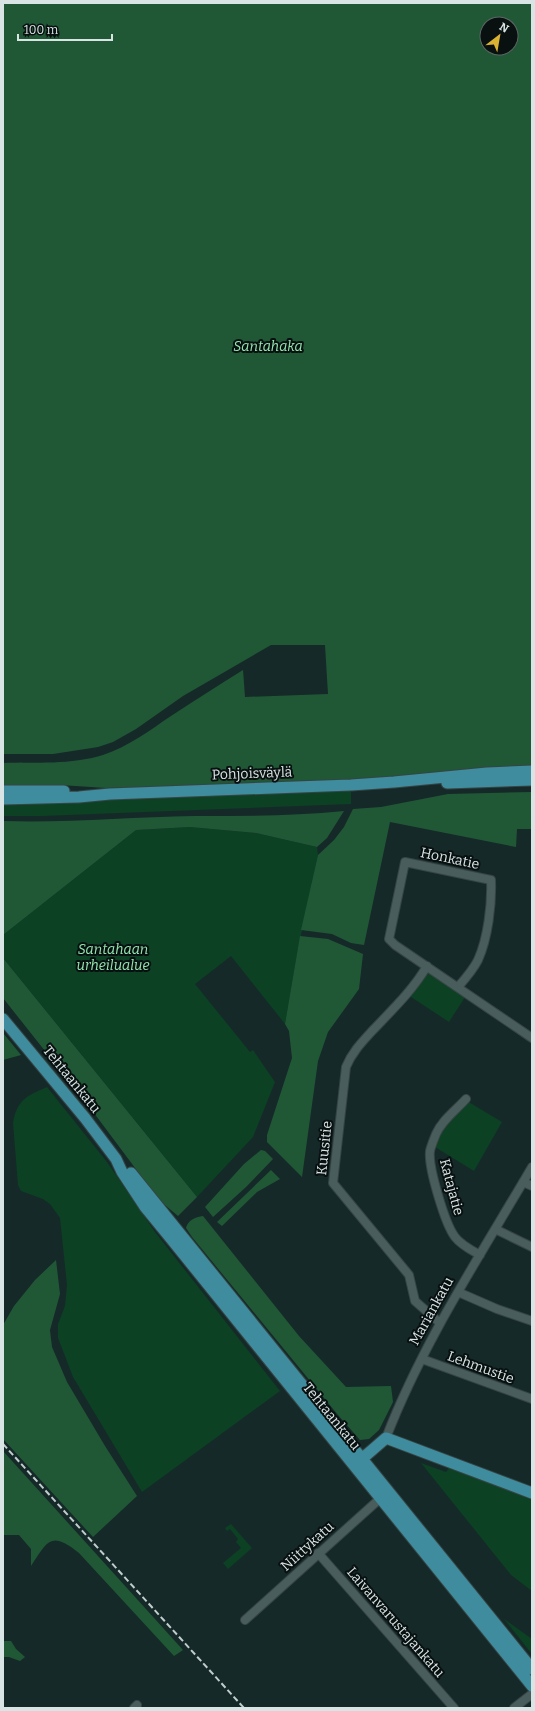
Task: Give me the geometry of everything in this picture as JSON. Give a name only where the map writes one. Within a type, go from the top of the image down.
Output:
[{"type":"main road","name":"Pohjoisväylä","points":[[3,799],[79,797],[110,794],[394,782],[465,775],[532,771]]},
{"type":"main road","name":"Pohjoisväylä","points":[[394,782],[436,784],[532,780]]},
{"type":"main road","name":"Pohjoisväylä","points":[[3,791],[51,790],[110,794]]},
{"type":"main road","name":"Tehtaankatu","points":[[3,1019],[85,1118],[116,1159],[122,1172],[145,1207],[384,1495],[532,1669]]},
{"type":"main road","name":"Mariankatu","points":[[358,1463],[386,1438]]},
{"type":"main road","points":[[386,1438],[406,1447],[532,1493]]},
{"type":"main road","name":"Tehtaankatu","points":[[384,1495],[532,1686]]},
{"type":"street","name":"Honkatie","points":[[458,987],[474,967],[481,953],[491,903],[491,880],[405,862],[389,939],[395,945],[532,1038]]},
{"type":"street","name":"Kuusitie","points":[[427,966],[408,991],[349,1060],[346,1067],[333,1183],[409,1275],[415,1301],[440,1322]]},
{"type":"street","name":"Katajatie","points":[[466,1099],[439,1128],[430,1152],[430,1162],[445,1215],[451,1229],[461,1242],[480,1255]]},
{"type":"street","name":"Mariankatu","points":[[386,1438],[406,1388],[440,1322],[532,1167]]},
{"type":"street","points":[[523,1182],[532,1186]]},
{"type":"street","points":[[495,1228],[532,1247]]},
{"type":"street","points":[[458,1292],[497,1309],[532,1321]]},
{"type":"street","name":"Lehmustie","points":[[422,1359],[532,1399]]},
{"type":"street","name":"Niittykatu","points":[[245,1620],[384,1495]]},
{"type":"street","name":"Laivanvarustajankatu","points":[[318,1553],[454,1708]]},
{"type":"street","points":[[514,1708],[532,1694]]},
{"type":"green space","name":"Santahaka","points":[[3,3],[532,3],[532,766],[347,781],[106,788],[60,785],[3,786],[3,763],[66,762],[91,758],[112,752],[138,738],[243,670],[245,697],[328,694],[325,645],[271,645],[183,696],[136,729],[113,742],[98,747],[53,754],[3,754]]},
{"type":"green space","points":[[349,790],[351,792],[351,804],[42,816],[3,816],[3,803]]},
{"type":"green space","points":[[532,792],[532,829],[517,829],[516,847],[390,822],[364,945],[351,943],[332,934],[301,930],[318,855],[334,840],[344,827],[353,809],[381,807],[448,794]]},
{"type":"green space","points":[[344,811],[327,838],[317,847],[256,833],[190,827],[136,830],[3,935],[3,821],[307,814]]},
{"type":"green space","name":"Santahaan urheilualue","points":[[190,827],[256,833],[317,847],[318,855],[298,949],[285,1024],[231,956],[195,984],[250,1052],[253,1050],[275,1082],[253,1137],[197,1197],[3,958],[3,935],[136,830]]},
{"type":"green space","points":[[300,936],[328,939],[363,954],[359,989],[328,1032],[318,1061],[302,1177],[267,1142],[267,1135],[292,1058],[289,1031],[285,1024]]},
{"type":"green space","points":[[3,958],[197,1197],[178,1216],[159,1200],[91,1109],[3,998]]},
{"type":"green space","points":[[427,972],[465,997],[449,1022],[408,995]]},
{"type":"green space","points":[[3,1033],[21,1055],[3,1060]]},
{"type":"green space","points":[[47,1087],[107,1162],[155,1232],[280,1391],[142,1492],[73,1377],[58,1338],[58,1324],[65,1306],[67,1285],[60,1218],[50,1204],[43,1199],[21,1191],[18,1185],[13,1123],[15,1115],[20,1104],[28,1096]]},
{"type":"green space","points":[[467,1101],[502,1122],[474,1171],[435,1147],[441,1130]]},
{"type":"green space","points":[[261,1150],[265,1151],[273,1159],[246,1187],[213,1217],[205,1207],[244,1164]]},
{"type":"green space","points":[[271,1170],[280,1179],[257,1192],[222,1226],[217,1222]]},
{"type":"green space","points":[[203,1216],[299,1336],[346,1387],[391,1386],[393,1402],[379,1430],[369,1439],[360,1440],[338,1415],[192,1237],[186,1228],[188,1223],[192,1219]]},
{"type":"green space","points":[[56,1260],[60,1294],[50,1330],[52,1347],[67,1382],[137,1496],[93,1537],[3,1439],[3,1325],[14,1306],[35,1280]]},
{"type":"green space","points":[[3,1451],[183,1650],[174,1656],[79,1553],[70,1546],[62,1542],[51,1542],[46,1545],[31,1566],[31,1549],[19,1535],[3,1535]]},
{"type":"green space","points":[[421,1463],[446,1472],[450,1467],[532,1497],[532,1591],[511,1575]]},
{"type":"green space","points":[[231,1524],[252,1548],[228,1569],[223,1563],[241,1548],[236,1542],[238,1539],[230,1529],[227,1531],[225,1528]]},
{"type":"green space","points":[[504,1619],[532,1639],[532,1654]]},
{"type":"green space","points":[[3,1641],[11,1641],[16,1649],[25,1657],[20,1661],[9,1657],[3,1657]]},
{"type":"railway","points":[[3,1444],[244,1708]]}]
